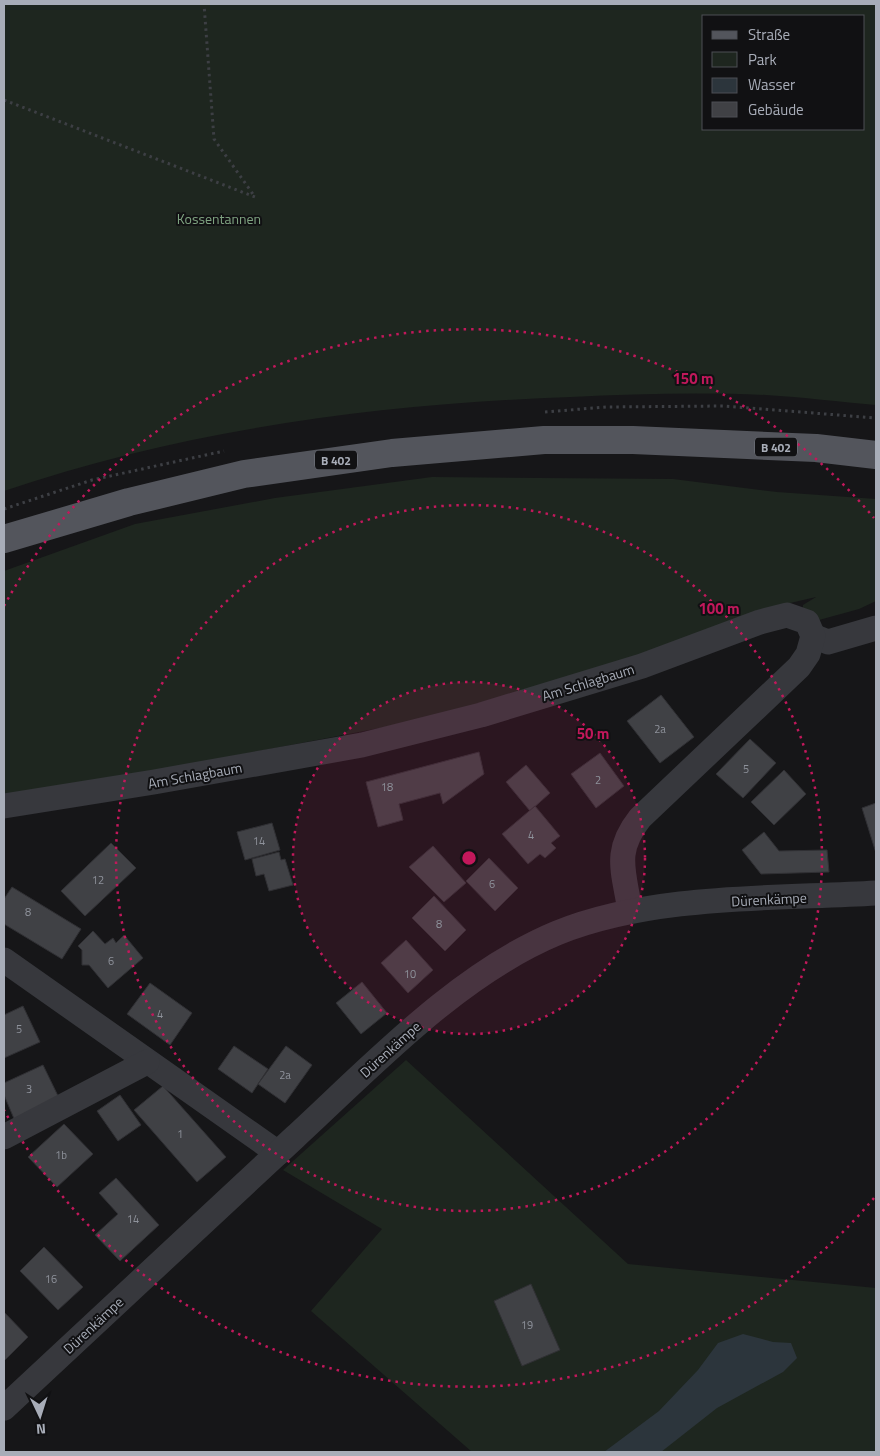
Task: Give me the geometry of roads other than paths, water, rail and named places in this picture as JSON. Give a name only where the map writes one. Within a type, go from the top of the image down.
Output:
[{"type":"main road","name":"B 402","points":[[4,538],[129,502],[244,474],[392,452],[544,440],[633,440],[816,448],[876,455]]},
{"type":"street","name":"Am Schlagbaum","points":[[4,806],[154,782],[362,745],[481,714],[632,669],[760,622],[787,615],[807,622],[813,636]]},
{"type":"street","points":[[630,911],[621,856],[628,833],[640,818],[799,667],[808,654],[813,636],[828,642],[876,628]]},
{"type":"street","name":"Dürenkämpe","points":[[4,1408],[418,1022],[496,966],[557,933],[630,911],[730,900],[876,893]]},
{"type":"street","points":[[4,960],[278,1154]]},
{"type":"street","points":[[4,1137],[147,1062]]},
{"type":"water","points":[[743,1334],[773,1342],[791,1343],[797,1358],[783,1372],[717,1408],[661,1452],[604,1452],[659,1411],[698,1370],[718,1343]]},
{"type":"park label","name":"Kossentannen","points":[[219,218]]}]
